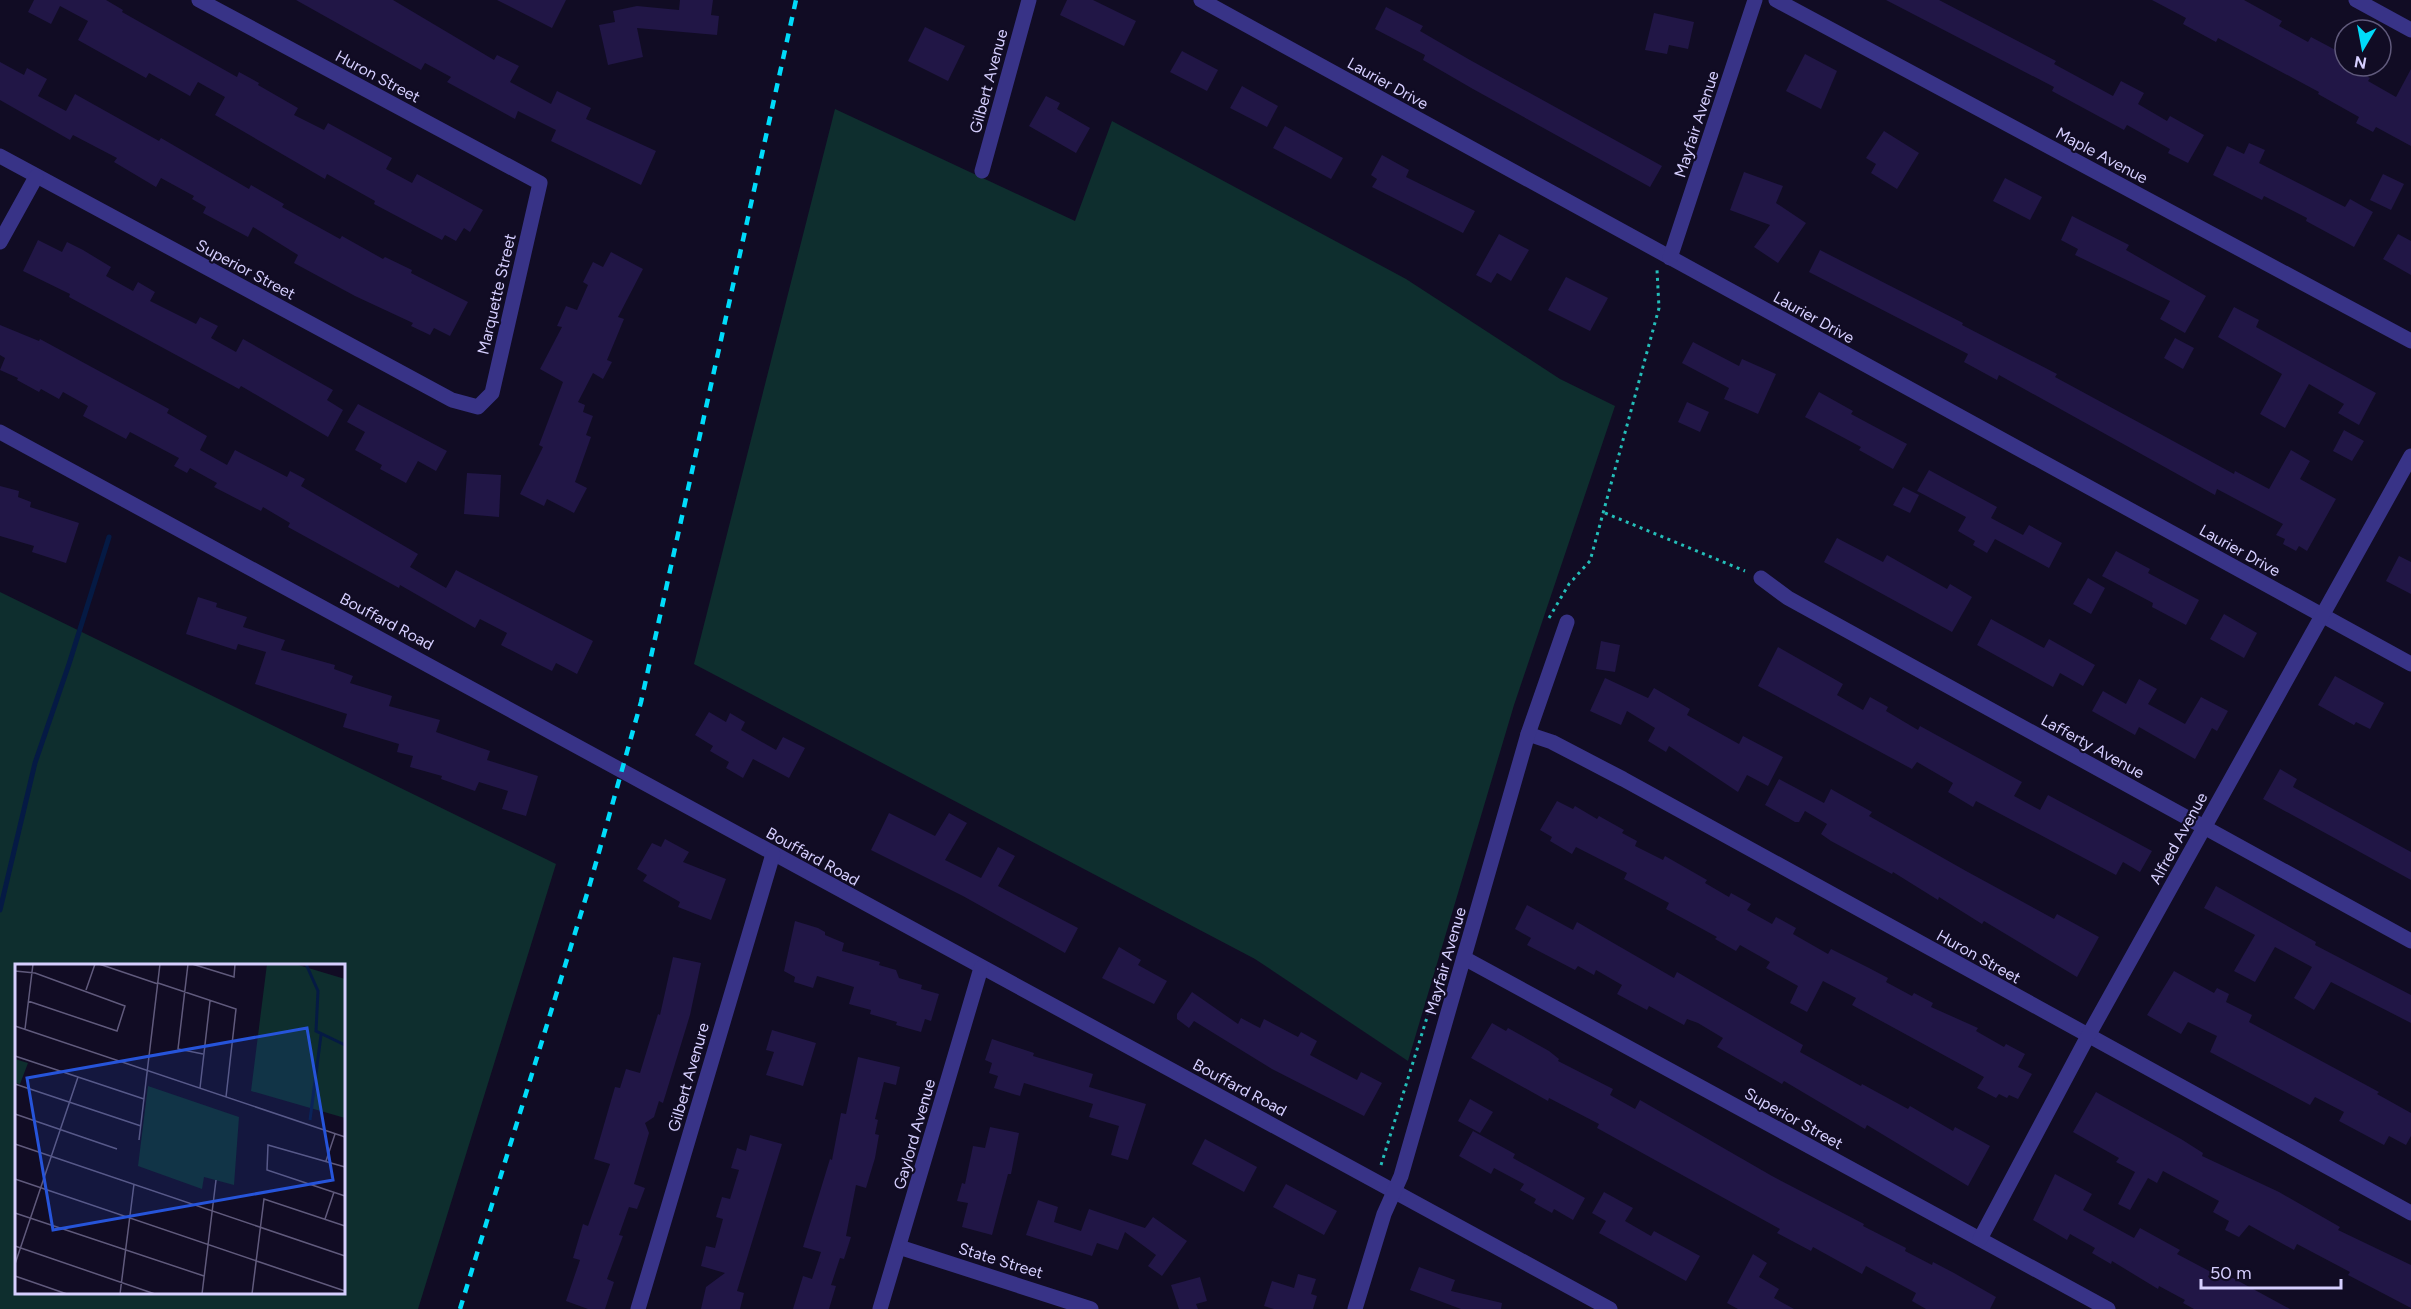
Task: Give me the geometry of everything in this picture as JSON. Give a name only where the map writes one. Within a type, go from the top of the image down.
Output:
[{"type":"street","name":"Huron Street","points":[[199,0],[540,183]]},
{"type":"street","name":"Gilbert Avenue","points":[[982,171],[1029,0]]},
{"type":"street","name":"Laurier Drive","points":[[1201,0],[2411,664]]},
{"type":"street","name":"Mayfair Avenue","points":[[1670,258],[1755,0]]},
{"type":"street","name":"Maple Avenue","points":[[1776,0],[2411,341]]},
{"type":"street","points":[[2356,0],[2411,30]]},
{"type":"street","name":"Superior Street","points":[[0,156],[452,400],[478,407]]},
{"type":"street","points":[[0,242],[36,177]]},
{"type":"street","name":"Marquette Street","points":[[478,407],[492,393],[540,183]]},
{"type":"street","name":"Bouffard Road","points":[[0,432],[1610,1309]]},
{"type":"street","name":"Alfred Avenue","points":[[1980,1239],[2088,1036],[2411,456]]},
{"type":"street","name":"Lafferty Avenue","points":[[1761,578],[1788,598],[2411,940]]},
{"type":"street","name":"Mayfair Avenue","points":[[1355,1309],[1384,1215],[1401,1176],[1528,734],[1567,622]]},
{"type":"street","name":"Huron Street","points":[[1528,734],[1551,742],[1623,779],[2411,1213]]},
{"type":"street","name":"Gilbert Avenure","points":[[638,1309],[773,855]]},
{"type":"street","name":"Superior Street","points":[[1464,958],[2108,1309]]},
{"type":"street","name":"Gaylord Avenue","points":[[880,1309],[981,968]]},
{"type":"street","name":"State Street","points":[[899,1247],[1091,1309]]},
{"type":"path","points":[[1590,561],[1605,513],[1659,308],[1656,282]]},
{"type":"path","points":[[1605,513],[1761,578]]},
{"type":"green space","points":[[835,109],[1075,221],[1112,121],[1406,279],[1560,379],[1615,406],[1514,705],[1408,1061],[1255,959],[694,664]]},
{"type":"green space","points":[[0,592],[556,864],[418,1309],[0,1309]]},
{"type":"building","points":[[34,0],[106,0],[123,10],[122,12],[237,77],[239,72],[259,83],[258,85],[298,108],[294,115],[324,130],[328,123],[392,158],[386,169],[412,183],[417,174],[483,210],[470,232],[464,228],[456,241],[445,235],[442,240],[374,204],[375,201],[327,174],[325,179],[215,115],[225,97],[198,82],[190,96],[149,73],[146,78],[78,40],[88,21],[60,6],[51,24],[28,12]]},
{"type":"building","points":[[296,0],[393,0],[494,60],[497,55],[519,66],[510,82],[551,104],[557,91],[591,108],[586,119],[656,151],[641,185],[551,141],[556,130],[518,111],[515,119],[447,82],[451,77],[425,63],[421,70]]},
{"type":"building","points":[[497,0],[566,0],[552,28]]},
{"type":"building","points":[[680,0],[713,0],[711,15],[719,16],[717,35],[637,28],[643,57],[608,65],[599,25],[615,22],[613,11],[637,6],[679,10]]},
{"type":"building","points":[[1067,0],[1093,0],[1136,21],[1124,46],[1060,15]]},
{"type":"building","points":[[1886,0],[1939,0],[2056,61],[2054,64],[2113,96],[2121,81],[2144,93],[2138,104],[2167,121],[2170,116],[2204,135],[2188,163],[2168,153],[2170,149],[2127,125],[2124,130],[2052,91],[2054,87]]},
{"type":"building","points":[[2152,0],[2244,0],[2282,21],[2279,26],[2308,42],[2311,37],[2333,49],[2333,78],[2370,78],[2368,81],[2396,97],[2411,69],[2411,146],[2376,127],[2373,132],[2356,123],[2359,117],[2318,94],[2319,92],[2218,38],[2216,42],[2183,24],[2186,18]]},
{"type":"building","points":[[1386,7],[1423,26],[1420,31],[1470,60],[1662,166],[1650,187],[1473,89],[1423,60],[1425,55],[1375,29]]},
{"type":"building","points":[[1654,13],[1694,22],[1688,49],[1669,45],[1667,54],[1645,50]]},
{"type":"building","points":[[925,27],[965,46],[948,81],[908,61]]},
{"type":"building","points":[[1182,51],[1218,70],[1207,91],[1170,72]]},
{"type":"building","points":[[1805,54],[1837,71],[1821,109],[1786,91]]},
{"type":"building","points":[[0,62],[24,75],[27,68],[47,79],[38,96],[66,111],[75,94],[159,141],[161,138],[249,189],[251,185],[284,204],[282,207],[340,239],[342,236],[383,259],[385,257],[412,270],[411,273],[468,302],[450,336],[434,328],[430,335],[411,326],[413,323],[355,296],[294,263],[298,255],[253,227],[248,237],[203,213],[206,207],[192,199],[194,196],[161,178],[156,187],[114,162],[117,158],[73,135],[70,140],[0,100]]},
{"type":"building","points":[[1242,86],[1278,106],[1267,127],[1230,108]]},
{"type":"building","points":[[1046,96],[1060,103],[1057,109],[1090,128],[1076,153],[1029,126]]},
{"type":"building","points":[[1285,126],[1343,158],[1331,179],[1273,148]]},
{"type":"building","points":[[1884,131],[1919,153],[1897,189],[1871,173],[1876,164],[1866,158]]},
{"type":"building","points":[[2249,143],[2265,150],[2259,163],[2345,207],[2350,199],[2373,212],[2354,247],[2306,221],[2307,218],[2264,196],[2262,200],[2213,175],[2227,146],[2244,154]]},
{"type":"building","points":[[1382,155],[1409,170],[1406,177],[1475,211],[1463,233],[1372,187],[1377,179],[1371,175]]},
{"type":"building","points":[[1744,172],[1783,186],[1776,203],[1806,223],[1778,263],[1754,247],[1770,225],[1730,210]]},
{"type":"building","points":[[2383,174],[2404,184],[2391,210],[2370,200]]},
{"type":"building","points":[[2005,178],[2042,197],[2030,220],[1993,201]]},
{"type":"building","points":[[2072,216],[2129,245],[2126,250],[2206,296],[2185,333],[2160,319],[2170,301],[2075,255],[2078,249],[2061,240]]},
{"type":"building","points":[[1499,234],[1529,250],[1511,281],[1497,273],[1491,283],[1476,275]]},
{"type":"building","points":[[2398,234],[2411,241],[2411,275],[2383,259]]},
{"type":"building","points":[[38,240],[62,252],[67,242],[83,250],[111,267],[106,276],[133,291],[138,282],[155,292],[150,301],[196,324],[200,317],[218,326],[211,338],[236,352],[243,339],[333,390],[327,400],[343,410],[328,437],[241,386],[239,389],[69,297],[70,294],[23,271]]},
{"type":"building","points":[[1820,250],[1963,323],[1962,325],[2057,374],[2055,377],[2234,474],[2235,471],[2269,489],[2291,450],[2310,461],[2300,479],[2336,499],[2307,551],[2299,546],[2296,551],[2283,544],[2285,539],[2276,535],[2283,524],[2217,489],[2215,495],[1999,375],[1997,380],[1964,362],[1968,354],[1809,272]]},
{"type":"building","points":[[611,252],[643,269],[618,317],[624,319],[607,360],[612,362],[603,379],[593,373],[578,402],[585,405],[583,412],[593,416],[586,435],[591,437],[575,482],[587,488],[574,513],[547,499],[544,506],[520,494],[543,447],[539,445],[563,382],[540,369],[562,327],[557,326],[566,306],[577,310],[588,285],[583,282],[593,262],[603,267]]},
{"type":"building","points":[[1566,277],[1608,298],[1590,331],[1548,310]]},
{"type":"building","points":[[2234,307],[2259,320],[2256,327],[2376,393],[2359,425],[2338,413],[2344,404],[2309,384],[2285,428],[2260,414],[2282,374],[2218,337]]},
{"type":"building","points":[[0,325],[39,341],[40,339],[169,409],[167,413],[207,436],[200,450],[227,465],[235,450],[287,477],[290,471],[305,479],[301,486],[418,554],[410,567],[446,588],[456,570],[593,641],[577,674],[556,663],[552,671],[501,645],[507,633],[480,619],[475,628],[400,585],[399,588],[288,527],[290,523],[263,507],[261,511],[214,487],[217,483],[190,468],[187,473],[174,466],[179,458],[130,432],[126,439],[83,416],[88,406],[63,392],[59,399],[41,389],[39,392],[17,380],[18,378],[0,370],[5,358],[0,355]]},
{"type":"building","points":[[2175,338],[2194,348],[2183,369],[2164,358]]},
{"type":"building","points":[[1693,342],[1739,366],[1742,359],[1776,374],[1758,414],[1724,399],[1729,388],[1682,363]]},
{"type":"building","points":[[1819,392],[1853,411],[1851,414],[1907,444],[1893,469],[1859,450],[1861,447],[1805,417]]},
{"type":"building","points":[[1687,402],[1709,412],[1700,432],[1678,422]]},
{"type":"building","points":[[358,404],[447,451],[436,471],[418,461],[406,483],[380,469],[382,465],[355,450],[365,432],[347,422]]},
{"type":"building","points":[[2344,430],[2364,441],[2352,461],[2333,451]]},
{"type":"building","points":[[1929,470],[1997,507],[1991,518],[2023,535],[2029,525],[2062,543],[2049,568],[1995,539],[1987,553],[1973,545],[1975,541],[1958,531],[1966,517],[1917,491]]},
{"type":"building","points":[[467,473],[501,475],[499,517],[464,514]]},
{"type":"building","points":[[0,486],[19,491],[18,497],[31,502],[30,507],[79,523],[66,563],[32,552],[34,546],[0,536]]},
{"type":"building","points":[[1903,487],[1919,495],[1910,513],[1893,505]]},
{"type":"building","points":[[1837,538],[1883,562],[1887,555],[1947,589],[1950,584],[1972,597],[1952,632],[1824,562]]},
{"type":"building","points":[[2116,551],[2150,569],[2148,573],[2199,600],[2186,625],[2152,607],[2153,603],[2102,576]]},
{"type":"building","points":[[2399,556],[2411,562],[2411,594],[2386,581]]},
{"type":"building","points":[[2088,578],[2105,588],[2091,614],[2073,604]]},
{"type":"building","points":[[198,597],[217,603],[216,607],[247,617],[243,627],[285,640],[281,650],[335,665],[334,669],[353,676],[350,683],[392,696],[389,706],[440,720],[436,732],[490,751],[487,760],[538,776],[526,816],[502,809],[508,791],[479,782],[475,791],[441,779],[442,776],[410,767],[413,756],[397,752],[399,744],[343,727],[347,714],[255,684],[266,652],[238,644],[236,650],[186,634]]},
{"type":"building","points":[[2224,614],[2257,633],[2244,658],[2210,639]]},
{"type":"building","points":[[1991,619],[2044,648],[2049,639],[2095,665],[2083,686],[2060,673],[2053,687],[1977,645]]},
{"type":"building","points":[[1601,641],[1620,645],[1615,672],[1596,669]]},
{"type":"building","points":[[1778,647],[1843,684],[1837,695],[1863,710],[1870,697],[1888,707],[1886,711],[1918,730],[1920,726],[2022,782],[2014,796],[2040,810],[2048,795],[2152,851],[2140,872],[2123,862],[2116,875],[1976,801],[1973,807],[1948,792],[1953,783],[1917,762],[1912,769],[1758,686]]},
{"type":"building","points":[[2335,676],[2384,703],[2370,729],[2356,722],[2354,725],[2318,705]]},
{"type":"building","points":[[1605,678],[1648,698],[1654,688],[1690,709],[1687,715],[1739,744],[1743,736],[1783,757],[1768,786],[1747,775],[1738,792],[1669,746],[1666,752],[1648,741],[1655,728],[1627,711],[1621,725],[1590,711]]},
{"type":"building","points":[[2139,679],[2157,689],[2148,704],[2185,724],[2201,697],[2228,711],[2217,731],[2212,728],[2195,759],[2139,727],[2135,735],[2092,711],[2103,691],[2126,704]]},
{"type":"building","points":[[709,712],[726,722],[730,713],[745,722],[741,730],[776,750],[783,737],[805,748],[789,778],[753,759],[743,778],[726,768],[729,762],[710,751],[713,746],[695,735]]},
{"type":"building","points":[[2280,769],[2297,779],[2293,787],[2411,852],[2411,880],[2263,799]]},
{"type":"building","points":[[1779,779],[1824,803],[1831,789],[1872,812],[1869,816],[1966,871],[2054,919],[2057,914],[2099,937],[2077,977],[1984,921],[1982,924],[1939,897],[1938,900],[1893,872],[1892,874],[1831,841],[1821,834],[1827,824],[1805,811],[1799,822],[1795,822],[1765,805]]},
{"type":"building","points":[[1557,801],[1573,809],[1575,806],[1597,819],[1599,816],[1624,830],[1622,833],[1637,841],[1635,846],[1663,860],[1665,856],[1707,880],[1705,883],[1729,897],[1731,893],[1751,904],[1747,910],[1772,924],[1776,917],[1796,928],[1793,934],[1828,954],[1831,949],[1869,968],[1888,978],[1886,982],[1912,996],[1914,993],[1933,1003],[1931,1007],[1978,1028],[1976,1031],[2004,1047],[2006,1044],[2025,1054],[2018,1067],[2032,1074],[2018,1099],[2009,1095],[2007,1098],[1999,1094],[1996,1098],[1977,1088],[1984,1077],[1852,1005],[1856,998],[1823,981],[1807,1012],[1790,1003],[1798,986],[1766,968],[1770,962],[1740,945],[1736,951],[1715,939],[1717,937],[1666,909],[1669,903],[1624,879],[1627,873],[1576,847],[1572,854],[1550,841],[1552,837],[1540,830]]},
{"type":"building","points":[[889,813],[935,836],[949,813],[967,823],[945,860],[981,878],[998,847],[1015,856],[998,886],[1078,928],[1065,953],[963,896],[871,850]]},
{"type":"building","points":[[665,839],[689,852],[683,862],[726,879],[711,920],[678,907],[680,902],[643,881],[647,875],[637,869],[652,843],[661,847]]},
{"type":"building","points":[[2216,886],[2316,942],[2315,945],[2411,995],[2411,1023],[2331,982],[2314,1010],[2294,998],[2312,967],[2275,947],[2255,982],[2234,971],[2255,935],[2204,908]]},
{"type":"building","points":[[1527,905],[1573,930],[1577,922],[1674,978],[1677,972],[1803,1045],[1800,1052],[1861,1086],[1862,1084],[1908,1109],[1910,1106],[1953,1131],[1955,1127],[1990,1146],[1968,1186],[1867,1125],[1865,1129],[1784,1081],[1782,1084],[1717,1047],[1723,1038],[1698,1023],[1687,1019],[1684,1025],[1649,1006],[1647,1010],[1617,994],[1622,985],[1596,970],[1594,975],[1578,966],[1575,970],[1527,945],[1531,938],[1515,929]]},
{"type":"building","points":[[795,921],[818,928],[825,932],[825,935],[844,943],[842,951],[880,962],[879,965],[896,970],[899,978],[922,985],[921,989],[939,994],[931,1021],[925,1019],[921,1032],[896,1025],[897,1022],[870,1014],[871,1010],[849,1004],[854,987],[817,976],[813,988],[794,982],[795,977],[784,971]]},
{"type":"building","points":[[1119,947],[1141,960],[1138,965],[1167,981],[1154,1004],[1102,978]]},
{"type":"building","points":[[673,957],[701,963],[690,1015],[663,1103],[659,1101],[654,1117],[645,1123],[649,1133],[634,1184],[645,1188],[637,1209],[629,1207],[619,1235],[623,1236],[607,1279],[614,1282],[605,1309],[588,1309],[566,1301],[580,1260],[573,1258],[583,1224],[588,1226],[610,1164],[594,1159],[615,1087],[620,1088],[626,1069],[640,1073],[658,1014],[660,1015]]},
{"type":"building","points":[[2174,971],[2214,993],[2217,988],[2229,994],[2226,1002],[2252,1015],[2249,1022],[2379,1092],[2377,1094],[2411,1113],[2411,1136],[2406,1145],[2389,1136],[2384,1145],[2339,1121],[2344,1112],[2315,1097],[2310,1105],[2210,1052],[2217,1036],[2188,1022],[2181,1034],[2147,1015]]},
{"type":"building","points":[[1192,992],[1238,1024],[1241,1018],[1260,1028],[1264,1019],[1298,1037],[1301,1032],[1317,1041],[1310,1055],[1357,1080],[1361,1072],[1382,1083],[1364,1116],[1272,1069],[1194,1021],[1189,1028],[1177,1019],[1177,1014]]},
{"type":"building","points":[[1492,1023],[1506,1031],[1508,1028],[1549,1051],[1559,1059],[1558,1061],[1613,1089],[1610,1095],[1635,1109],[1640,1100],[1772,1176],[1864,1224],[1863,1226],[1906,1248],[1905,1251],[1932,1265],[1933,1262],[1996,1297],[1990,1309],[1926,1309],[1912,1301],[1916,1293],[1866,1266],[1862,1274],[1813,1247],[1811,1251],[1777,1233],[1780,1229],[1597,1128],[1599,1124],[1549,1098],[1548,1101],[1471,1058]]},
{"type":"building","points":[[772,1030],[816,1043],[803,1086],[766,1075],[774,1052],[766,1050]]},
{"type":"building","points":[[992,1039],[1034,1053],[1033,1056],[1093,1074],[1089,1087],[1146,1104],[1128,1160],[1111,1155],[1119,1126],[1089,1117],[1093,1104],[1024,1083],[1020,1096],[994,1088],[998,1076],[989,1073],[992,1063],[985,1060]]},
{"type":"building","points":[[858,1057],[900,1067],[896,1085],[884,1082],[875,1119],[878,1120],[875,1134],[879,1135],[875,1158],[866,1188],[856,1185],[846,1236],[851,1237],[844,1259],[840,1258],[831,1285],[836,1286],[829,1309],[793,1309],[803,1276],[812,1279],[821,1252],[803,1247],[830,1159],[832,1160],[841,1113],[846,1114]]},
{"type":"building","points":[[2096,1092],[2181,1139],[2203,1153],[2202,1156],[2279,1192],[2340,1227],[2338,1230],[2411,1265],[2411,1308],[2348,1275],[2350,1272],[2297,1244],[2294,1250],[2249,1225],[2239,1237],[2225,1230],[2229,1221],[2213,1212],[2219,1201],[2163,1171],[2157,1183],[2148,1178],[2130,1210],[2118,1204],[2135,1172],[2116,1162],[2119,1158],[2073,1132]]},
{"type":"building","points":[[1470,1099],[1493,1112],[1480,1133],[1458,1121]]},
{"type":"building","points":[[990,1127],[1019,1133],[1011,1174],[1008,1174],[992,1235],[962,1227],[968,1203],[957,1201],[962,1183],[965,1184],[973,1146],[985,1148]]},
{"type":"building","points":[[1473,1131],[1515,1154],[1513,1158],[1585,1198],[1573,1220],[1554,1209],[1552,1213],[1534,1203],[1536,1199],[1520,1190],[1524,1184],[1494,1168],[1491,1174],[1459,1156]]},
{"type":"building","points":[[750,1135],[782,1144],[737,1291],[744,1293],[740,1309],[701,1309],[706,1287],[725,1273],[701,1266],[706,1246],[715,1248],[723,1219],[716,1217],[722,1197],[730,1199],[739,1170],[731,1168],[737,1148],[746,1151]]},
{"type":"building","points":[[1205,1139],[1257,1167],[1244,1192],[1192,1164]]},
{"type":"building","points":[[2055,1174],[2092,1194],[2083,1210],[2134,1238],[2140,1228],[2180,1250],[2177,1254],[2228,1281],[2231,1277],[2290,1309],[2194,1309],[2183,1303],[2185,1300],[2159,1286],[2158,1289],[2112,1261],[2111,1264],[2092,1253],[2095,1248],[2070,1234],[2067,1240],[2033,1220]]},
{"type":"building","points":[[1286,1184],[1337,1211],[1324,1235],[1273,1207]]},
{"type":"building","points":[[1604,1192],[1633,1208],[1625,1221],[1651,1236],[1654,1231],[1700,1256],[1686,1281],[1599,1233],[1606,1221],[1592,1213]]},
{"type":"building","points":[[1038,1200],[1058,1207],[1054,1222],[1081,1231],[1089,1209],[1145,1228],[1153,1217],[1187,1241],[1162,1276],[1148,1266],[1156,1255],[1125,1232],[1118,1250],[1097,1243],[1092,1256],[1026,1235]]},
{"type":"building","points":[[1753,1254],[1767,1263],[1759,1277],[1779,1289],[1774,1298],[1794,1309],[1738,1309],[1727,1303]]},
{"type":"building","points":[[1419,1267],[1455,1280],[1451,1291],[1502,1303],[1501,1309],[1461,1309],[1410,1290]]},
{"type":"building","points":[[1298,1274],[1316,1279],[1311,1294],[1317,1296],[1313,1309],[1274,1309],[1264,1306],[1272,1281],[1294,1288]]},
{"type":"building","points":[[1200,1277],[1207,1301],[1196,1304],[1198,1309],[1179,1309],[1171,1285]]},
{"type":"waterway","points":[[0,910],[35,763],[109,537]]},
{"type":"railway","points":[[460,1309],[590,884],[641,702],[796,0]]}]
